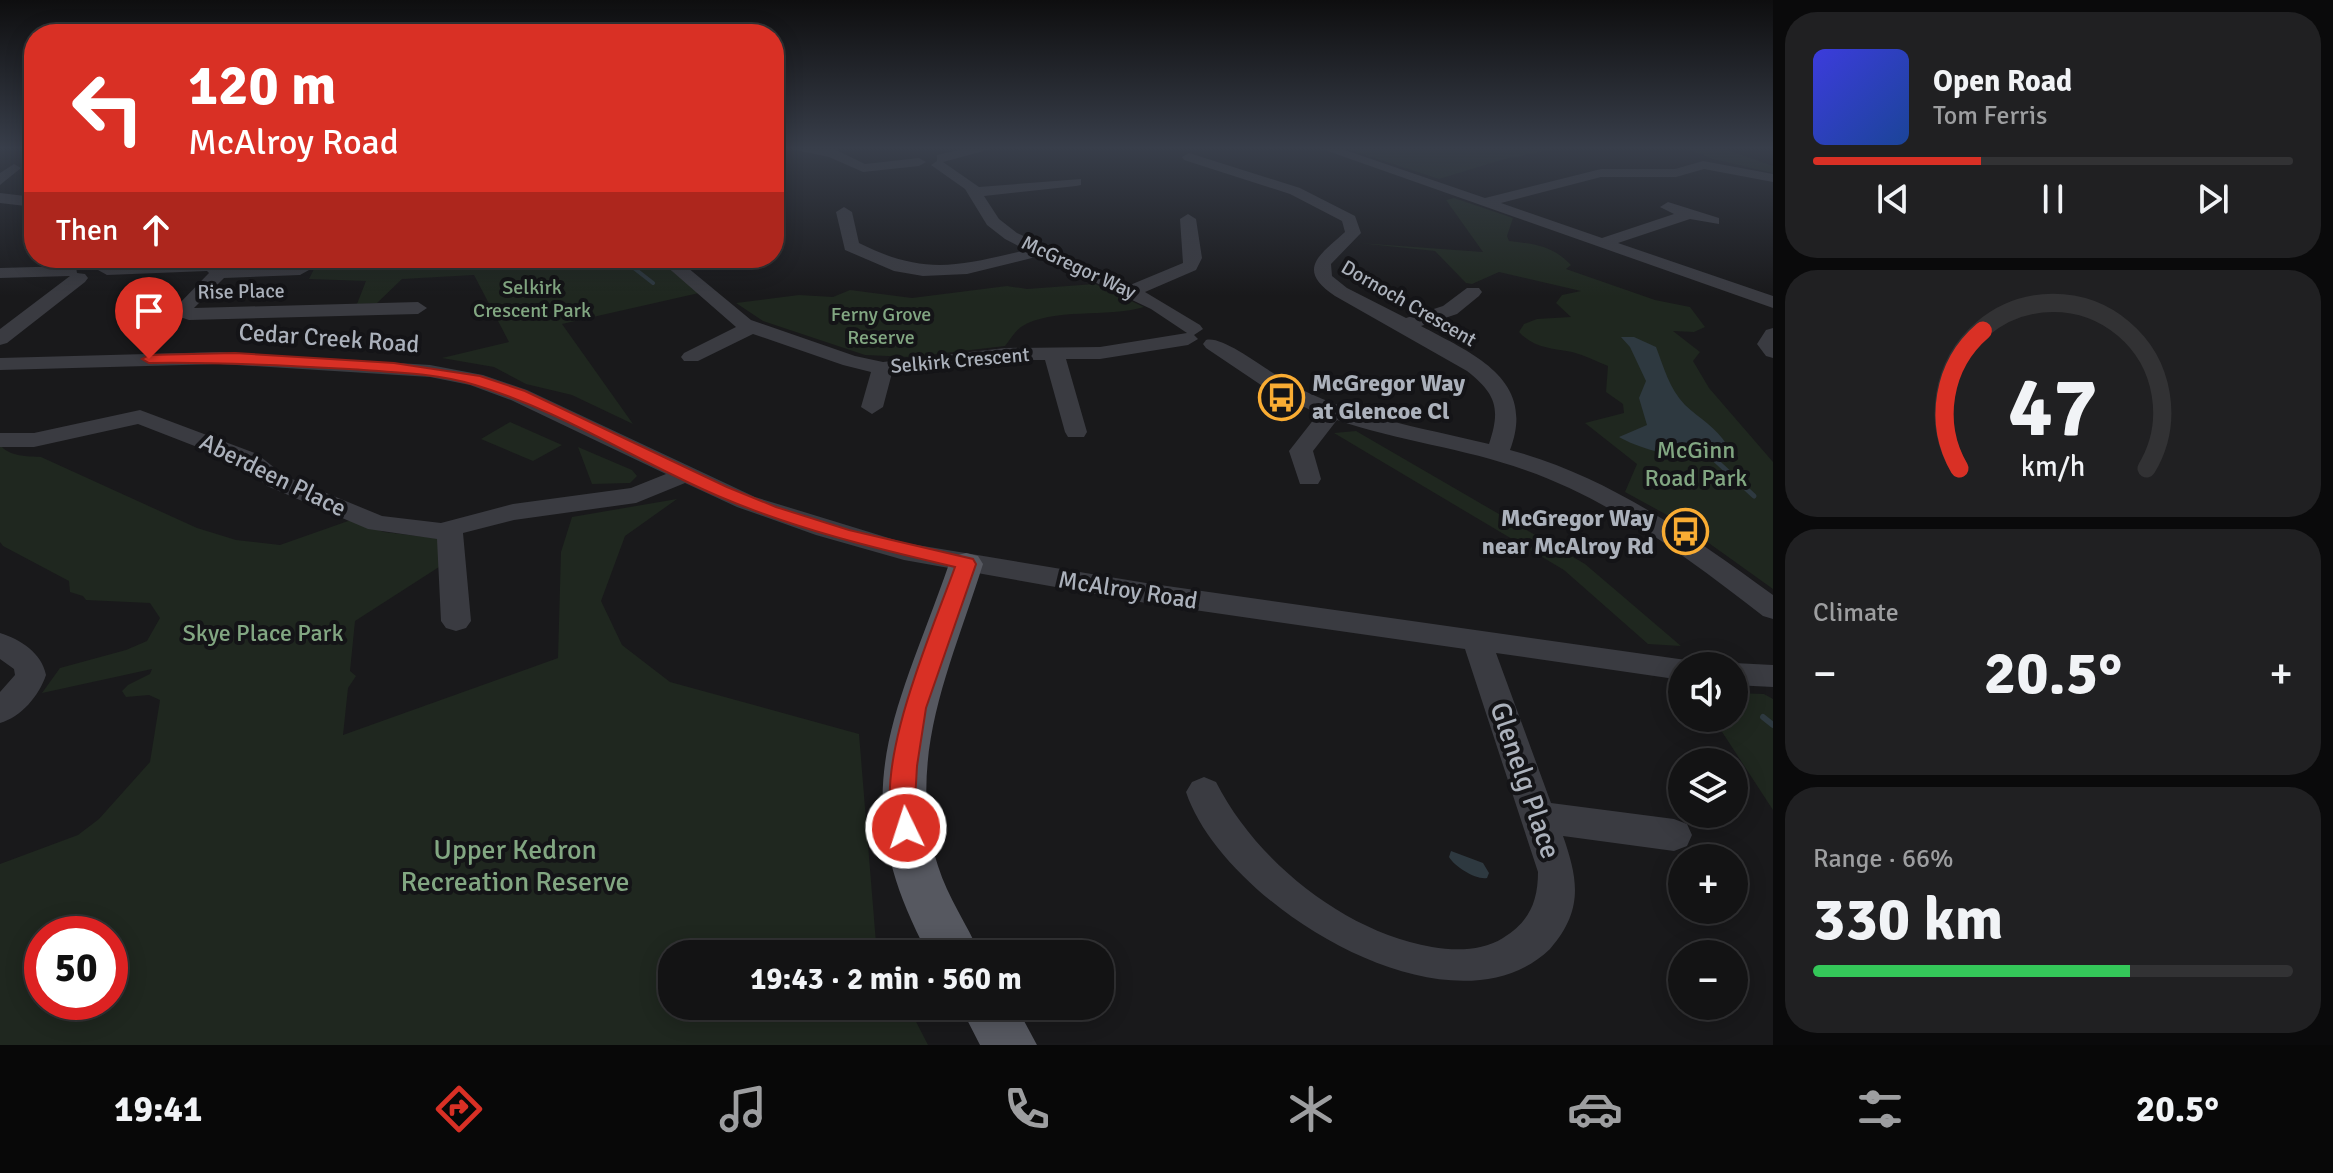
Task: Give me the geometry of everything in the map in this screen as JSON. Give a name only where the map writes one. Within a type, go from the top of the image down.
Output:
[{"type":"main road","points":[[947,940],[918,886],[903,801],[908,742],[915,708],[966,564]]},
{"type":"main road","points":[[995,1020],[1010,1045]]},
{"type":"street","name":"McGregor Way","points":[[978,198],[993,222],[1011,236],[1168,310],[1190,334]]},
{"type":"street","name":"Dornoch Crescent","points":[[1302,198],[1345,216],[1352,223],[1353,233],[1323,262],[1323,276],[1333,288],[1468,362],[1499,388],[1506,404],[1505,427],[1497,453]]},
{"type":"street","points":[[1469,198],[1773,302]]},
{"type":"street","points":[[1484,203],[1503,198]]},
{"type":"street","points":[[1668,207],[1713,221]]},
{"type":"street","points":[[844,212],[851,246],[883,264],[903,270],[957,271],[1041,251]]},
{"type":"street","points":[[1603,243],[1690,214]]},
{"type":"street","points":[[1131,291],[1190,266],[1193,258],[1188,219]]},
{"type":"street","name":"Rise Place","points":[[75,274],[91,268]]},
{"type":"street","name":"Rise Place","points":[[213,268],[219,273],[184,312],[418,308]]},
{"type":"street","name":"Selkirk Crescent","points":[[678,268],[751,327],[850,361],[883,368],[1005,354],[1100,353],[1190,334]]},
{"type":"street","points":[[219,273],[300,270]]},
{"type":"street","points":[[0,273],[75,274]]},
{"type":"street","points":[[0,339],[75,274]]},
{"type":"street","points":[[1402,326],[1450,310],[1473,292]]},
{"type":"street","points":[[691,357],[751,327]]},
{"type":"street","points":[[1190,334],[1199,344],[1213,344],[1266,382],[1332,411],[1497,453],[1577,482],[1638,512],[1773,609]]},
{"type":"street","points":[[1773,334],[1767,344],[1773,352]]},
{"type":"street","points":[[1054,354],[1076,432]]},
{"type":"street","name":"Cedar Creek Road","points":[[0,364],[235,358],[430,371],[504,388],[595,431]]},
{"type":"street","points":[[872,407],[883,368]]},
{"type":"street","points":[[1309,479],[1301,451],[1332,411]]},
{"type":"street","name":"Aberdeen Place","points":[[0,440],[34,440],[140,417],[249,459],[276,481],[377,523],[450,530],[513,512],[636,495],[668,483],[684,473]]},
{"type":"street","name":"McAlroy Road","points":[[595,431],[746,502],[796,520],[874,543],[966,564],[1146,593],[1668,667]]},
{"type":"street","points":[[450,530],[456,621]]},
{"type":"street","name":"Glenelg Place","points":[[1204,792],[1222,829],[1304,910],[1344,937],[1413,963],[1443,968],[1469,969],[1519,952],[1552,917],[1558,897],[1557,872],[1477,641]]},
{"type":"street","points":[[0,644],[27,660],[32,668],[31,678],[0,711]]},
{"type":"street","points":[[1748,675],[1773,676]]},
{"type":"street","points":[[1538,817],[1674,835]]},
{"type":"green space","name":"McGinn Road Park","points":[[1454,198],[1513,218],[1507,236],[1509,241],[1550,250],[1571,265],[1566,269],[1655,300],[1690,307],[1705,327],[1694,332],[1673,331],[1700,352],[1693,361],[1709,388],[1773,462],[1773,589],[1678,521],[1625,492],[1637,464],[1585,423],[1624,413],[1623,404],[1606,392],[1608,366],[1576,353],[1537,344],[1519,332],[1524,324],[1537,319],[1571,317],[1556,303],[1562,295],[1581,291],[1499,272],[1472,284],[1466,283],[1435,251],[1359,243],[1483,252],[1446,200]]},
{"type":"green space","name":"Selkirk Crescent Park","points":[[314,268],[670,268],[699,293],[562,324],[633,424],[572,395],[526,384],[494,367],[442,358],[509,342],[474,275],[402,279],[377,303],[357,304],[366,281],[309,279]]},
{"type":"green space","name":"Ferny Grove Reserve","points":[[1095,284],[1144,307],[1048,317],[1021,327],[1005,346],[910,357],[865,355],[763,321],[736,303],[799,295],[833,297],[850,290],[912,298],[1007,286],[1027,289]]},
{"type":"green space","points":[[510,422],[562,445],[533,461],[481,439]]},
{"type":"green space","points":[[1356,431],[1585,564],[1681,646],[1648,644],[1564,570],[1334,433]]},
{"type":"green space","name":"Upper Kedron Recreation Reserve","points":[[0,445],[14,454],[41,457],[197,528],[236,540],[280,545],[351,520],[384,532],[443,539],[439,567],[355,621],[350,671],[356,676],[348,688],[343,735],[558,658],[561,552],[572,517],[677,499],[625,536],[601,601],[622,645],[670,682],[859,734],[876,940],[658,940],[658,1020],[915,1020],[928,1045],[0,1045],[0,864],[78,835],[99,819],[150,762],[160,700],[149,695],[126,697],[122,691],[150,674],[152,669],[42,693],[60,668],[147,641],[160,618],[150,603],[86,600],[70,592],[69,581],[0,542]]},
{"type":"green space","points":[[578,447],[632,470],[637,476],[630,483],[592,484]]},
{"type":"green space","points":[[1748,693],[1764,694],[1773,699],[1773,810],[1748,772],[1748,748],[1733,748],[1722,732],[1748,732]]},
{"type":"shaded area","points":[[1621,337],[1634,337],[1656,347],[1675,392],[1723,439],[1727,445],[1725,452],[1702,458],[1672,455],[1619,437],[1647,425],[1639,398],[1646,381],[1630,347]]},
{"type":"shaded area","points":[[1451,851],[1483,863],[1489,873],[1487,878],[1461,869],[1449,857]]},
{"type":"waterway","points":[[634,268],[653,283]]},
{"type":"waterway","points":[[1713,458],[1754,496]]},
{"type":"waterway","points":[[1763,717],[1773,725]]},
{"type":"place","name":"McGregor Way at Glencoe Cl","points":[[1281,397]]},
{"type":"place","name":"McGregor Way near McAlroy Rd","points":[[1685,532]]},
{"type":"route","points":[[149,359],[235,358],[394,367],[475,380],[504,388],[721,491],[770,511],[904,551],[966,564],[915,708],[905,766],[903,801],[906,828]]},
{"type":"park label","name":"Skye Place Park","points":[[263,633]]}]
